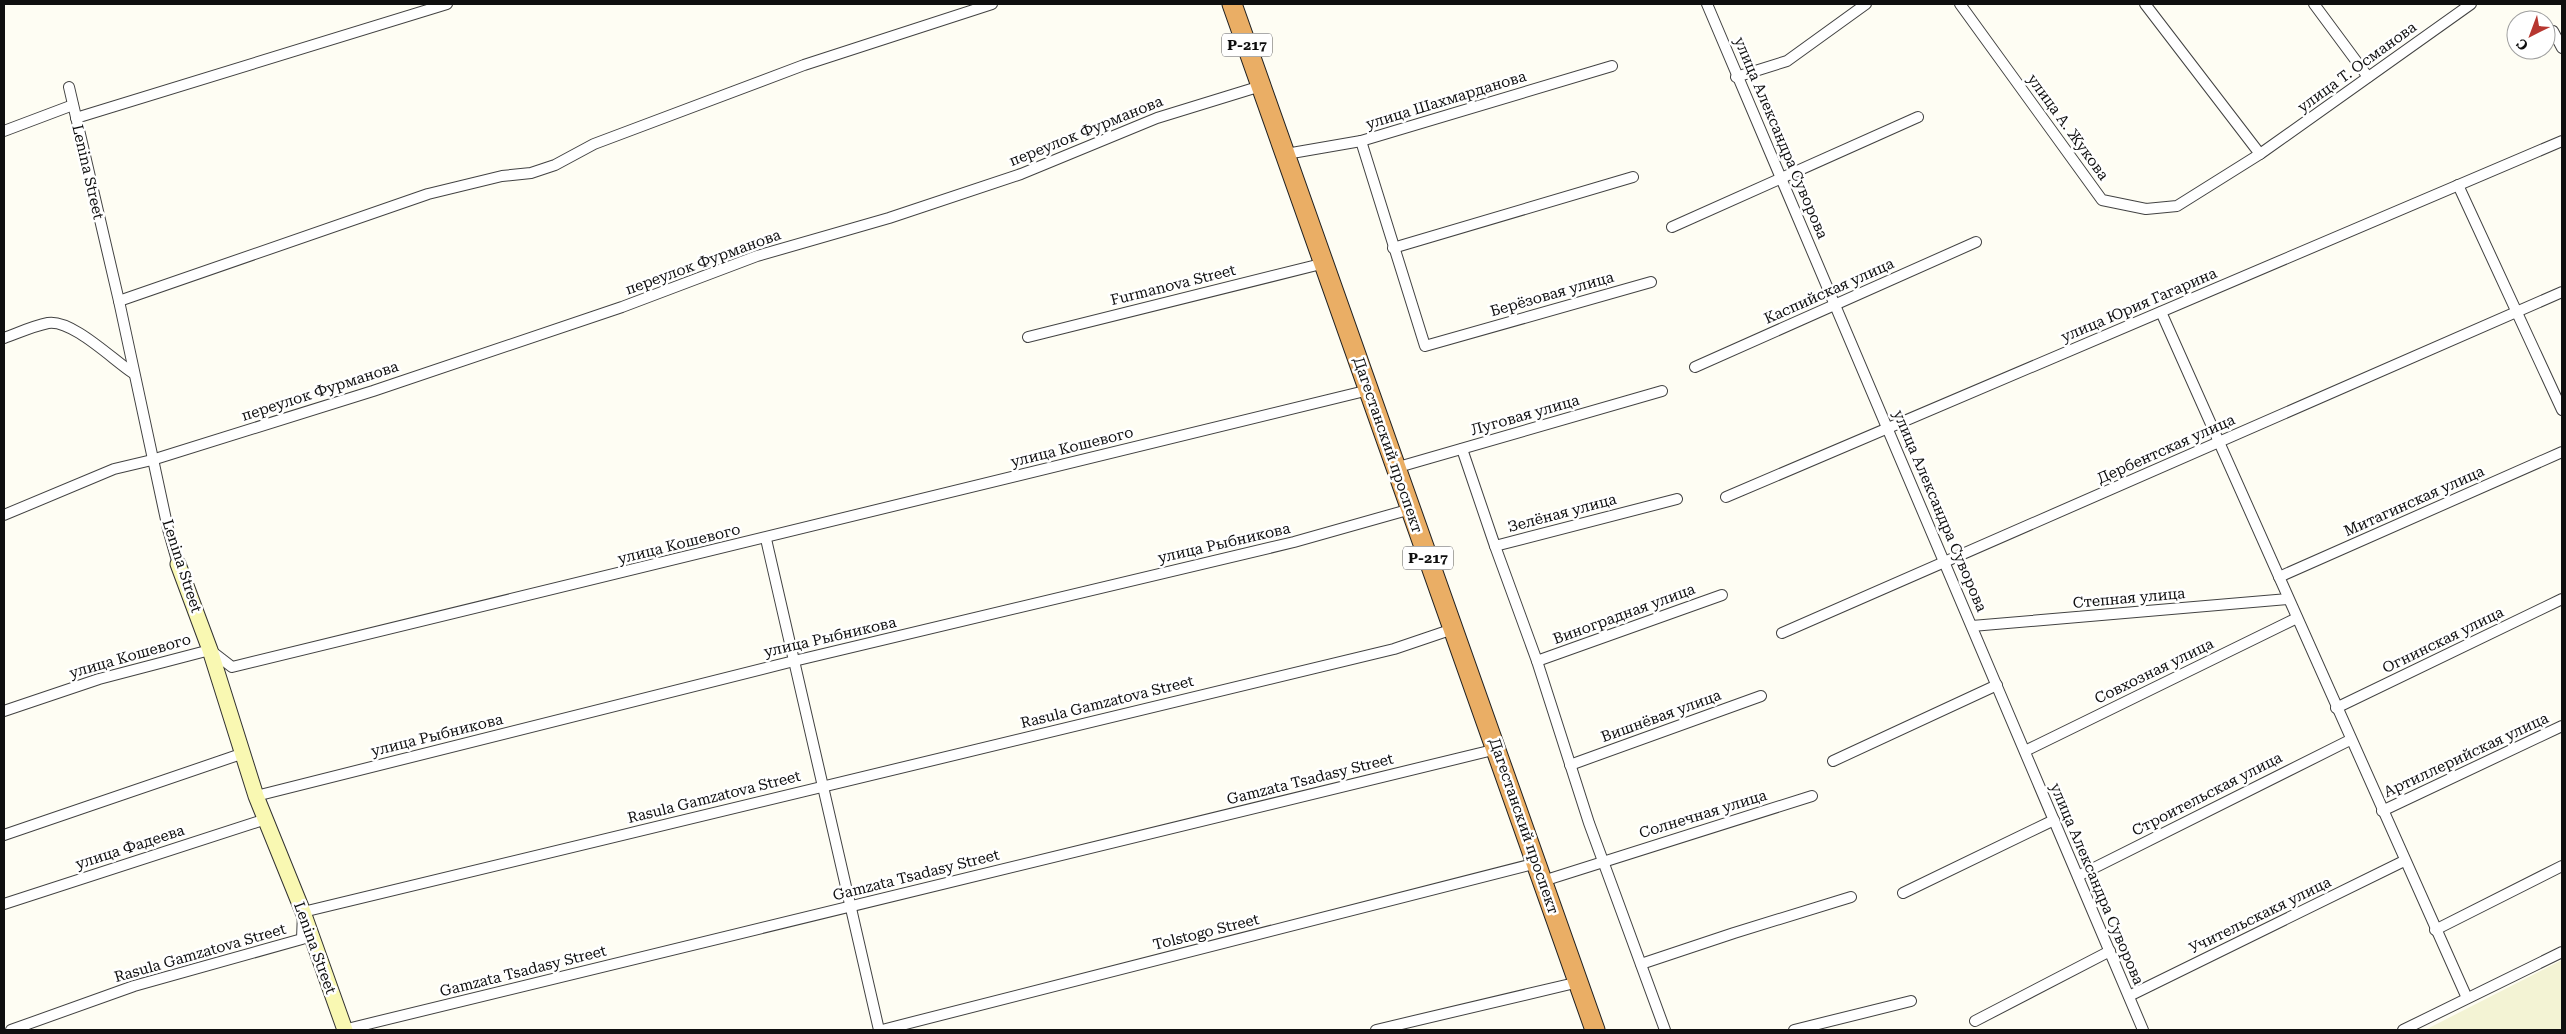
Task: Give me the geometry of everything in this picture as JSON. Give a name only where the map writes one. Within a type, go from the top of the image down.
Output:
[{"type":"highway","name":"Р-217","points":[[1232,4],[1262,86]]},
{"type":"highway","name":"Дагестанский проспект","points":[[1262,86],[1395,468],[1497,749],[1595,1030]]},
{"type":"street","points":[[76,118],[448,4]]},
{"type":"street","points":[[119,301],[428,194],[502,176],[531,173],[555,165],[594,144],[804,65],[992,4]]},
{"type":"street","name":"улица Александра Суворова","points":[[1707,4],[1736,77],[1836,304],[2143,1030]]},
{"type":"street","points":[[1736,77],[1787,61],[1866,4]]},
{"type":"street","name":"улица А. Жукова","points":[[1960,4],[2102,200],[2146,209],[2177,206],[2260,154]]},
{"type":"street","points":[[2145,4],[2260,154]]},
{"type":"street","points":[[2314,4],[2368,77]]},
{"type":"street","name":"улица Т. Османова","points":[[2260,154],[2470,4]]},
{"type":"street","name":"улица Шахмарданова","points":[[1286,154],[1361,141],[1612,66]]},
{"type":"street","name":"переулок Фурманова","points":[[4,515],[114,469],[152,460],[373,390],[613,310],[757,256],[889,218],[1020,174],[1156,118],[1262,86]]},
{"type":"street","name":"Lenina Street","points":[[69,87],[119,301],[152,460],[178,564],[210,650],[256,796],[303,912],[344,1030]]},
{"type":"street","points":[[4,131],[73,105]]},
{"type":"street","points":[[1672,227],[1918,117]]},
{"type":"street","points":[[1361,141],[1393,248],[1454,228],[1633,177]]},
{"type":"street","name":"улица Юрия Гагарина","points":[[1726,496],[2562,141]]},
{"type":"street","points":[[2458,185],[2562,410]]},
{"type":"street","name":"Каспийская улица","points":[[1695,367],[1976,242]]},
{"type":"street","name":"Берёзовая улица","points":[[1393,248],[1425,346],[1651,282]]},
{"type":"street","name":"Furmanova Street","points":[[1028,337],[1325,263]]},
{"type":"street","name":"Дербентская улица","points":[[1782,633],[2562,292]]},
{"type":"street","points":[[2161,312],[2350,740],[2467,998]]},
{"type":"street","points":[[4,338],[49,323],[62,324],[74,330],[133,373]]},
{"type":"street","name":"улица Кошевого","points":[[4,711],[99,679],[210,650],[232,668],[766,539],[1369,390]]},
{"type":"street","name":"Луговая улица","points":[[1395,468],[1662,391]]},
{"type":"street","name":"Зелёная улица","points":[[1462,448],[1495,546],[1677,498]]},
{"type":"street","name":"Митагинская улица","points":[[2278,577],[2562,452]]},
{"type":"street","name":"улица Рыбникова","points":[[256,796],[794,661],[1294,542],[1410,509]]},
{"type":"street","points":[[766,539],[880,1030]]},
{"type":"street","points":[[1495,546],[1537,661],[1603,860],[1665,1030]]},
{"type":"street","name":"Виноградная улица","points":[[1537,661],[1722,595]]},
{"type":"street","name":"Степная улица","points":[[1972,626],[2288,599]]},
{"type":"street","name":"Огнинская улица","points":[[2336,708],[2562,599]]},
{"type":"street","name":"Совхозная улица","points":[[2025,751],[2297,618]]},
{"type":"street","name":"Rasula Gamzatova Street","points":[[11,1030],[134,986],[302,939],[303,912],[1394,649],[1453,629]]},
{"type":"street","points":[[1833,761],[1997,685]]},
{"type":"street","name":"Вишнёвая улица","points":[[1570,765],[1762,696]]},
{"type":"street","name":"Артиллерийская улица","points":[[2382,811],[2562,726]]},
{"type":"street","name":"Строительская улица","points":[[2078,876],[2350,740]]},
{"type":"street","name":"Gamzata Tsadasy Street","points":[[344,1030],[1497,749]]},
{"type":"street","points":[[4,835],[244,753]]},
{"type":"street","name":"Солнечная улица","points":[[1540,872],[1603,860],[1812,796]]},
{"type":"street","name":"улица Фадеева","points":[[4,904],[266,819]]},
{"type":"street","points":[[1903,893],[2054,820]]},
{"type":"street","name":"Учительскакя улица","points":[[2129,996],[2404,861]]},
{"type":"street","points":[[2435,930],[2562,866]]},
{"type":"street","name":"Tolstogo Street","points":[[880,1030],[1540,872]]},
{"type":"street","points":[[1641,964],[1851,897]]},
{"type":"street","points":[[1975,1021],[2110,951]]},
{"type":"street","points":[[2403,1030],[2562,952]]},
{"type":"street","points":[[1376,1030],[1579,982]]},
{"type":"street","points":[[1794,1030],[1911,1001]]},
{"type":"green space","points":[[2562,960],[2562,1030],[2425,1030]]}]
